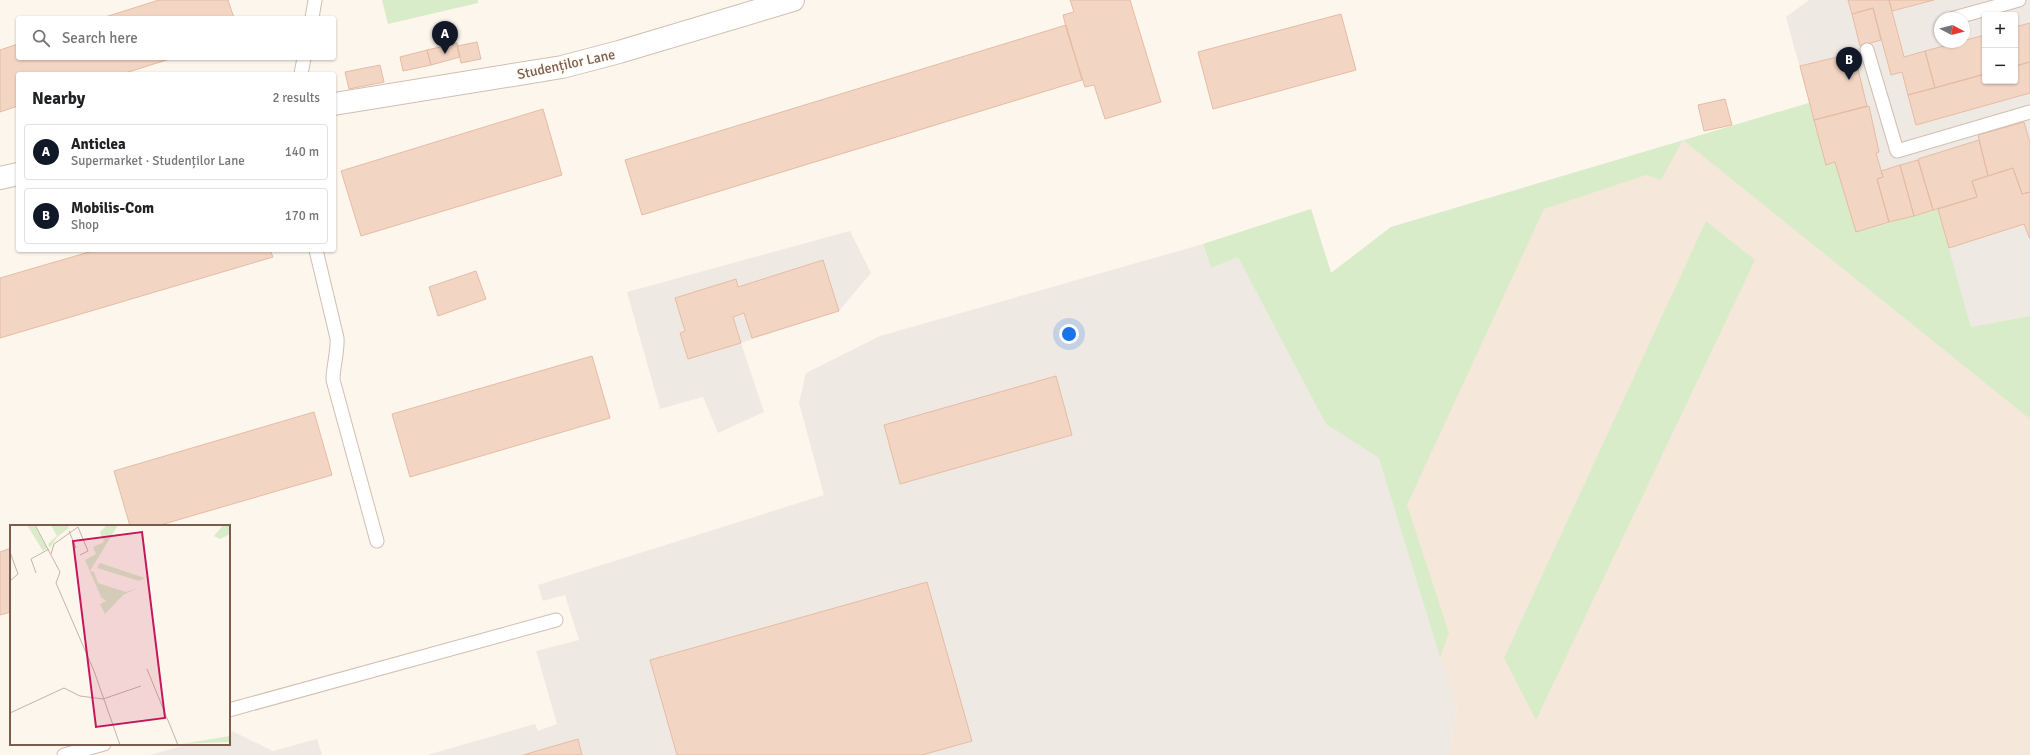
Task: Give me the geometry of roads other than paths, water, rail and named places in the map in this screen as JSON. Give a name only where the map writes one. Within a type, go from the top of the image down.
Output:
[{"type":"street","name":"Studenților Lane","points":[[336,104],[562,67],[619,52],[793,0]]},
{"type":"street","points":[[0,178],[16,174]]},
{"type":"lane","points":[[312,16],[315,0]]},
{"type":"lane","points":[[1970,14],[2019,0]]},
{"type":"lane","points":[[1867,50],[1897,151],[2030,112]]},
{"type":"lane","points":[[301,72],[304,60]]},
{"type":"lane","points":[[316,252],[337,338],[338,348],[333,369],[333,380],[377,541]]},
{"type":"lane","points":[[230,710],[556,620]]},
{"type":"lane","points":[[64,755],[100,745]]},
{"type":"place","name":"Anticlea","points":[[445,54]]},
{"type":"place","name":"Mobilis-Com","points":[[1849,80]]}]
